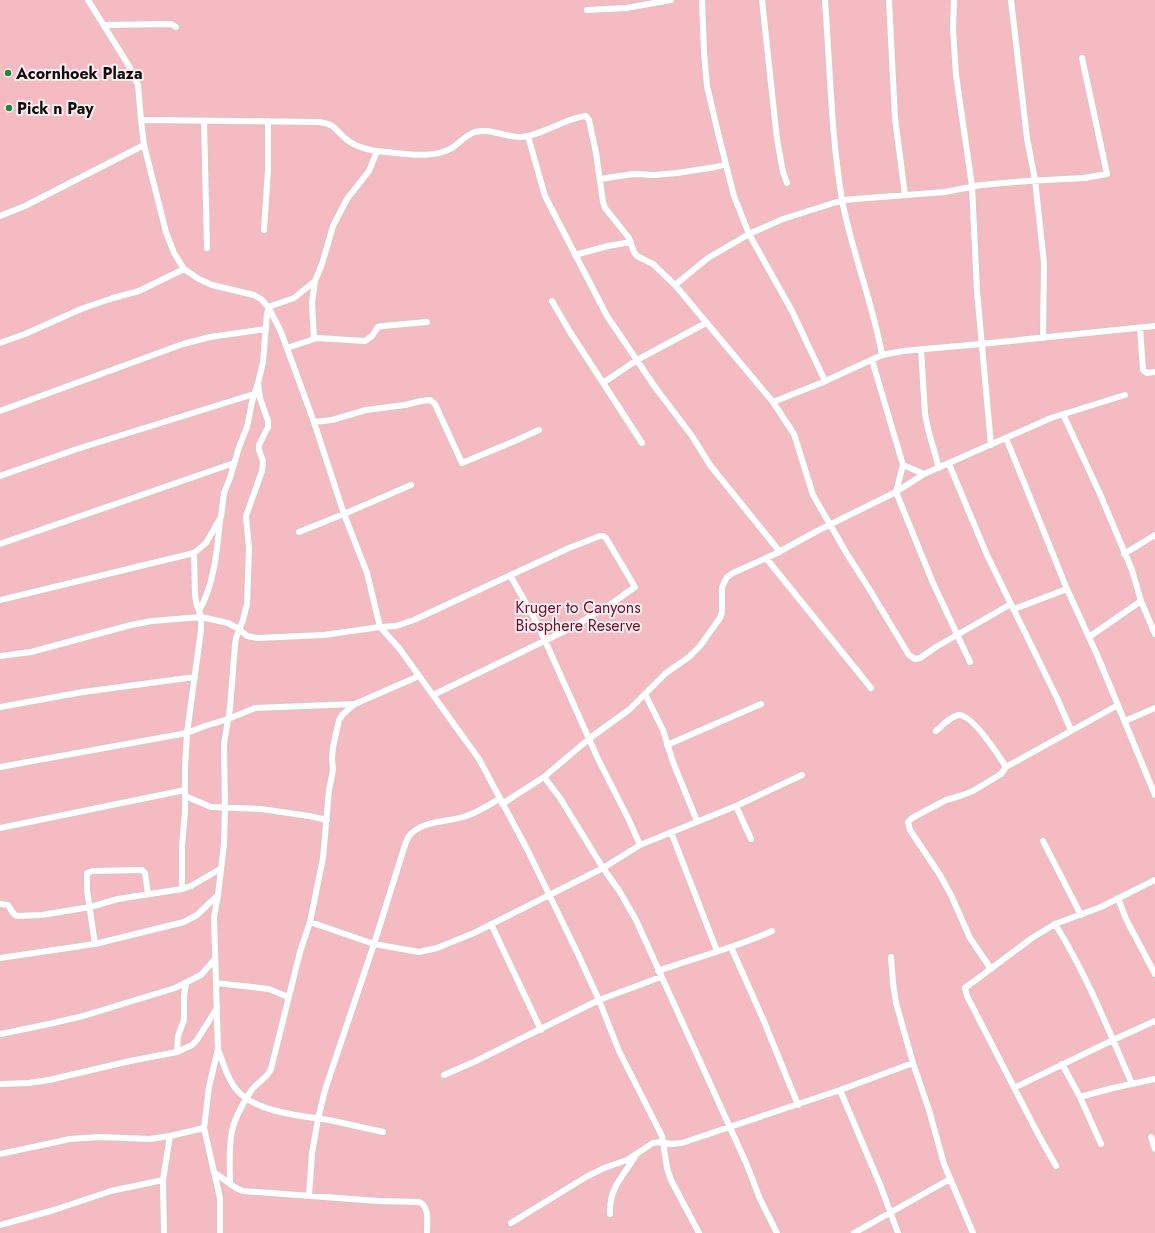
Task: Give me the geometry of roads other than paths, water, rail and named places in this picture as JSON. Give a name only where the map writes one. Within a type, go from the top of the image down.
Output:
[{"type":"street","points":[[88,0],[136,78],[139,91],[144,145],[166,232],[174,253],[184,269],[199,279],[212,285],[254,295],[261,299],[269,308],[287,348],[314,422],[344,514],[367,573],[380,627],[399,648],[479,759],[527,849],[550,894],[599,1000],[619,1051],[658,1128],[664,1142],[667,1168],[671,1180],[699,1233]]},
{"type":"street","points":[[587,10],[626,8],[670,0]]},
{"type":"street","points":[[702,0],[707,86],[734,196],[749,234],[792,311],[826,381]]},
{"type":"street","points":[[762,0],[777,139],[783,172],[787,183]]},
{"type":"street","points":[[825,0],[834,137],[843,200],[855,254],[877,330],[882,355]]},
{"type":"street","points":[[889,0],[895,118],[904,195]]},
{"type":"street","points":[[954,0],[953,29],[956,75],[972,186],[981,344],[991,445]]},
{"type":"street","points":[[1011,0],[1028,138],[1035,180],[1044,263],[1043,338]]},
{"type":"street","points":[[104,26],[171,24],[176,27]]},
{"type":"street","points":[[675,285],[708,258],[749,234],[783,219],[843,200],[958,191],[972,186],[1035,180],[1084,178],[1107,174],[1082,58]]},
{"type":"street","points":[[141,120],[328,123],[334,126],[353,144],[377,151],[422,154],[446,151],[469,134],[489,131],[510,136],[528,136],[586,116],[605,208],[631,242],[634,252],[638,256],[654,264],[675,285],[773,402],[794,434],[813,496],[912,658],[920,658],[957,635],[1013,606],[1067,589]]},
{"type":"street","points":[[204,121],[208,248]]},
{"type":"street","points":[[264,230],[268,156],[268,121]]},
{"type":"street","points":[[528,136],[545,196],[607,316],[670,408],[692,436],[710,465],[780,552]]},
{"type":"street","points":[[0,216],[25,206],[144,145]]},
{"type":"street","points":[[314,339],[312,303],[316,281],[333,226],[347,199],[369,171],[377,151]]},
{"type":"street","points":[[600,179],[633,174],[655,175],[677,173],[726,164]]},
{"type":"street","points":[[575,255],[608,246],[631,242]]},
{"type":"street","points":[[0,343],[25,334],[58,318],[113,298],[139,291],[184,269]]},
{"type":"street","points":[[182,889],[182,846],[185,793],[184,768],[187,733],[200,641],[200,614],[215,560],[224,494],[247,427],[254,394],[258,383],[263,362],[266,317],[269,308],[294,298],[316,281]]},
{"type":"street","points":[[552,301],[642,443]]},
{"type":"street","points":[[287,348],[314,339],[326,338],[365,341],[372,336],[378,327],[427,322]]},
{"type":"street","points":[[603,383],[637,360],[706,323]]},
{"type":"street","points":[[773,402],[826,381],[882,355],[921,349],[1155,326]]},
{"type":"street","points":[[1140,328],[1143,370],[1147,373],[1155,372]]},
{"type":"street","points":[[0,411],[183,344],[210,337],[266,329]]},
{"type":"street","points":[[921,349],[925,414],[940,468]]},
{"type":"street","points":[[872,360],[903,465],[896,492],[933,583],[970,662]]},
{"type":"street","points":[[220,1233],[220,1198],[204,1128],[209,1087],[218,1049],[214,917],[224,844],[224,744],[232,686],[235,645],[247,604],[249,549],[246,516],[250,501],[262,471],[263,461],[259,450],[259,445],[268,427],[268,422],[261,402],[258,383]]},
{"type":"street","points":[[0,476],[76,449],[254,394]]},
{"type":"street","points":[[309,1196],[312,1153],[325,1090],[374,944],[404,848],[412,832],[428,825],[465,816],[501,802],[544,777],[590,738],[630,710],[666,673],[689,657],[700,646],[718,623],[722,612],[722,587],[727,578],[741,568],[780,552],[829,524],[896,492],[924,474],[1063,414],[1126,395]]},
{"type":"street","points":[[314,422],[332,420],[366,410],[430,400],[435,404],[462,463],[539,430]]},
{"type":"street","points":[[1063,414],[1100,494],[1132,570],[1141,601],[1155,634]]},
{"type":"street","points":[[1006,438],[1067,589],[1125,721],[1155,795]]},
{"type":"street","points":[[0,544],[234,463]]},
{"type":"street","points":[[949,464],[987,554],[1071,730]]},
{"type":"street","points":[[903,465],[924,474]]},
{"type":"street","points":[[298,532],[411,485]]},
{"type":"street","points":[[0,600],[194,553],[206,543],[221,517]]},
{"type":"street","points":[[0,656],[31,652],[131,625],[200,614],[228,623],[239,629],[247,636],[268,638],[324,635],[396,626],[414,620],[569,548],[594,538],[603,536],[610,543],[635,587],[588,618],[434,695]]},
{"type":"street","points":[[1124,554],[1155,536]]},
{"type":"street","points":[[194,553],[196,602],[200,614]]},
{"type":"street","points":[[766,558],[871,688]]},
{"type":"street","points":[[510,575],[533,616],[602,767],[640,845]]},
{"type":"street","points":[[1089,637],[1141,601]]},
{"type":"street","points":[[230,1183],[233,1126],[253,1088],[270,1074],[288,997],[310,922],[323,858],[329,790],[333,770],[333,748],[338,726],[343,714],[355,704],[419,676]]},
{"type":"street","points":[[0,707],[83,692],[194,677]]},
{"type":"street","points":[[645,694],[663,730],[667,745],[697,821]]},
{"type":"street","points":[[0,767],[187,733],[228,719],[246,711],[262,707],[355,704]]},
{"type":"street","points":[[667,745],[761,704]]},
{"type":"street","points":[[991,969],[970,938],[944,882],[910,830],[908,824],[912,818],[939,803],[978,788],[1001,774],[1006,767],[1118,705]]},
{"type":"street","points":[[1125,721],[1155,708]]},
{"type":"street","points":[[936,731],[955,716],[960,715],[967,718],[976,726],[1006,767]]},
{"type":"street","points":[[310,922],[374,944],[419,952],[427,951],[474,934],[603,868],[640,845],[736,806],[802,775]]},
{"type":"street","points":[[544,777],[560,798],[636,920],[730,1127],[760,1199],[777,1233]]},
{"type":"street","points":[[0,828],[185,793],[211,807],[261,808],[327,820]]},
{"type":"street","points":[[736,806],[751,839]]},
{"type":"street","points":[[671,832],[717,951]]},
{"type":"street","points":[[1043,841],[1081,915]]},
{"type":"street","points":[[0,904],[8,905],[15,915],[20,917],[42,915],[90,907],[118,899],[182,889],[201,881],[220,869]]},
{"type":"street","points":[[95,944],[86,874],[93,870],[142,870],[145,873],[148,894]]},
{"type":"street","points":[[1056,1166],[967,996],[965,990],[966,986],[1032,938],[1055,924],[1101,907],[1155,880]]},
{"type":"street","points":[[0,958],[95,944],[184,922],[192,919],[218,895]]},
{"type":"street","points":[[1118,898],[1126,919],[1155,974]]},
{"type":"street","points":[[492,924],[541,1030]]},
{"type":"street","points":[[1055,924],[1067,943],[1132,1084]]},
{"type":"street","points":[[444,1075],[541,1030],[599,1000],[717,951],[772,931]]},
{"type":"street","points":[[731,947],[766,1026],[798,1105]]},
{"type":"street","points":[[892,957],[893,983],[896,1003],[912,1063],[929,1110],[944,1164],[973,1233]]},
{"type":"street","points":[[0,1034],[83,1016],[175,988],[201,975],[215,959]]},
{"type":"street","points":[[177,1052],[178,1036],[184,1020],[184,996],[186,983]]},
{"type":"street","points":[[216,983],[269,989],[288,997]]},
{"type":"street","points":[[0,1084],[29,1083],[49,1080],[130,1061],[177,1052],[197,1040],[217,1008]]},
{"type":"street","points":[[1014,1088],[1112,1040],[1155,1021]]},
{"type":"street","points":[[218,1049],[231,1081],[236,1089],[247,1099],[260,1106],[383,1132]]},
{"type":"street","points":[[511,1223],[586,1177],[604,1168],[627,1160],[653,1143],[682,1143],[798,1105],[912,1063]]},
{"type":"street","points":[[1062,1064],[1080,1097],[1101,1144]]},
{"type":"street","points":[[1080,1097],[1107,1089],[1155,1079]]},
{"type":"street","points":[[840,1090],[898,1233]]},
{"type":"street","points":[[0,1154],[70,1139],[150,1139],[204,1128]]},
{"type":"street","points":[[164,1233],[163,1180],[170,1136]]},
{"type":"street","points":[[1151,1137],[1155,1149]]},
{"type":"street","points":[[610,1214],[610,1204],[613,1190],[637,1154]]},
{"type":"street","points":[[215,1173],[243,1190],[378,1201],[419,1202],[422,1203],[426,1210],[427,1233]]},
{"type":"street","points":[[854,1233],[950,1179]]},
{"type":"street","points":[[0,1224],[54,1210],[111,1191],[163,1180]]},
{"type":"place","name":"Acornhoek Plaza","points":[[8,73]]},
{"type":"place","name":"Pick n Pay","points":[[9,108]]},
{"type":"park label","name":"Kruger to Canyons Biosphere Reserve","points":[[578,616]]}]
